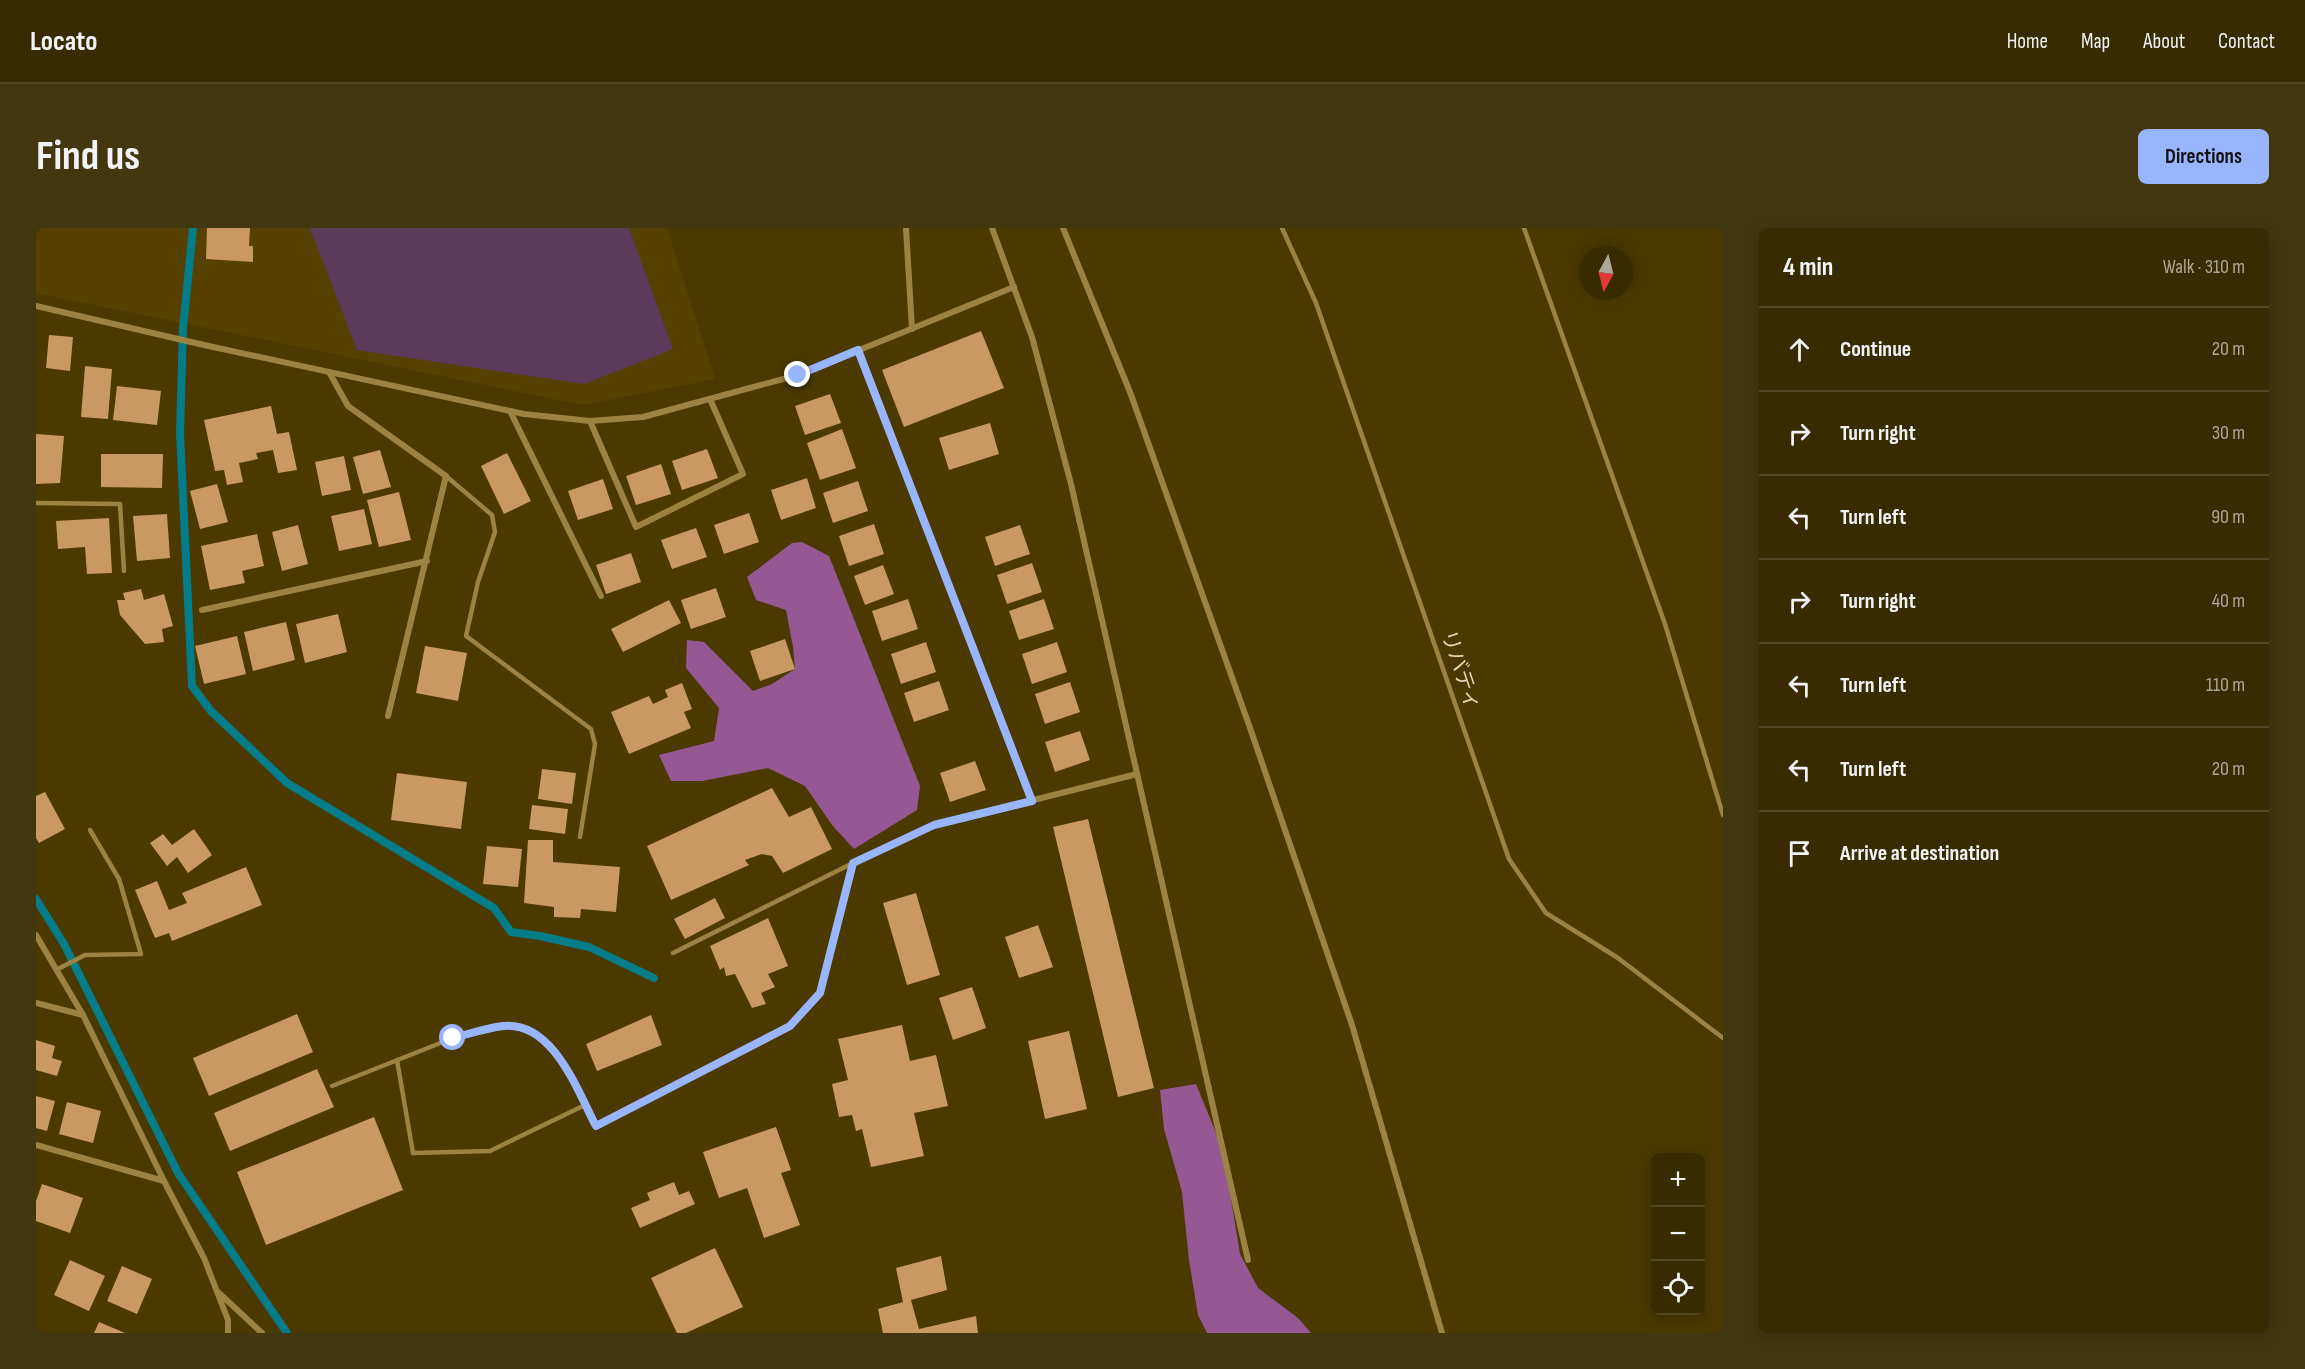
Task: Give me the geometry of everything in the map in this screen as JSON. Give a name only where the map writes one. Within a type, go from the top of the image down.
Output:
[{"type":"street","points":[[906,228],[912,328]]},
{"type":"street","points":[[992,228],[1032,337],[1071,484],[1248,1260]]},
{"type":"street","points":[[1063,228],[1130,392],[1330,958],[1352,1025],[1442,1333]]},
{"type":"street","points":[[36,306],[510,411],[590,421],[643,417],[798,375],[1014,287]]},
{"type":"street","points":[[858,350],[1032,801]]},
{"type":"street","points":[[329,372],[348,406],[446,476],[388,716]]},
{"type":"street","points":[[590,421],[636,527],[743,474],[710,399]]},
{"type":"street","points":[[510,411],[601,596]]},
{"type":"street","points":[[202,610],[427,561]]},
{"type":"street","points":[[596,1126],[790,1026],[820,993],[853,863],[934,825],[1137,774]]},
{"type":"street","points":[[36,935],[83,1015],[204,1258],[228,1320],[228,1333]]},
{"type":"street","points":[[36,1003],[83,1015]]},
{"type":"street","points":[[36,1145],[164,1181]]},
{"type":"street","points":[[216,1290],[262,1333]]},
{"type":"lane","name":"リバティ","points":[[1282,228],[1316,303],[1509,859],[1546,913],[1618,958],[1723,1038]]},
{"type":"lane","points":[[1524,228],[1665,624],[1723,815]]},
{"type":"lane","points":[[446,476],[492,515],[495,532],[478,582],[466,636],[591,729],[595,744],[580,837]]},
{"type":"lane","points":[[36,503],[120,504],[124,571]]},
{"type":"lane","points":[[56,970],[85,955],[141,954],[119,879],[90,830]]},
{"type":"lane","points":[[673,953],[853,863]]},
{"type":"lane","points":[[332,1086],[453,1038],[505,1026],[530,1030],[557,1052],[596,1126]]},
{"type":"lane","points":[[397,1060],[413,1153],[490,1151],[585,1105]]},
{"type":"shaded area","points":[[36,228],[667,228],[715,379],[583,405],[36,293]]},
{"type":"shaded area","points":[[310,228],[629,228],[673,349],[584,384],[357,350]]},
{"type":"shaded area","points":[[802,542],[829,556],[920,786],[917,810],[854,849],[832,825],[805,786],[768,768],[702,781],[671,781],[659,755],[714,741],[719,708],[686,668],[687,640],[704,642],[753,691],[772,684],[795,669],[786,610],[756,600],[747,577],[792,543]]},
{"type":"shaded area","points":[[1196,1084],[1223,1150],[1240,1254],[1258,1288],[1298,1318],[1311,1333],[1207,1333],[1198,1315],[1189,1260],[1182,1192],[1164,1129],[1160,1090]]},
{"type":"building","points":[[207,228],[250,228],[249,246],[253,246],[253,262],[206,259]]},
{"type":"building","points":[[981,331],[1004,388],[904,427],[882,370]]},
{"type":"building","points":[[49,335],[73,337],[70,371],[46,368]]},
{"type":"building","points":[[85,366],[112,369],[108,419],[81,417]]},
{"type":"building","points":[[117,386],[161,391],[157,425],[113,420]]},
{"type":"building","points":[[830,394],[841,423],[805,435],[795,406]]},
{"type":"building","points":[[271,406],[277,434],[289,432],[297,470],[278,473],[273,450],[256,453],[258,459],[239,463],[243,482],[227,485],[224,470],[215,471],[204,420]]},
{"type":"building","points":[[990,423],[999,454],[949,470],[939,438]]},
{"type":"building","points":[[842,429],[856,468],[820,480],[807,443]]},
{"type":"building","points":[[36,434],[64,436],[60,483],[36,484]]},
{"type":"building","points":[[707,449],[718,478],[682,490],[672,461]]},
{"type":"building","points":[[380,450],[391,487],[363,494],[353,457]]},
{"type":"building","points":[[507,453],[531,501],[504,514],[481,466]]},
{"type":"building","points":[[101,454],[163,454],[162,488],[101,487]]},
{"type":"building","points":[[344,456],[351,490],[322,496],[315,462]]},
{"type":"building","points":[[661,464],[671,494],[636,505],[626,476]]},
{"type":"building","points":[[807,478],[816,508],[781,520],[771,490]]},
{"type":"building","points":[[603,479],[613,509],[578,520],[568,491]]},
{"type":"building","points":[[858,481],[868,511],[833,523],[823,493]]},
{"type":"building","points":[[217,484],[228,522],[200,529],[190,491]]},
{"type":"building","points":[[399,492],[411,540],[379,547],[367,500]]},
{"type":"building","points":[[364,509],[372,544],[339,551],[331,516]]},
{"type":"building","points":[[749,513],[759,542],[724,554],[714,525]]},
{"type":"building","points":[[167,514],[170,558],[137,561],[133,516]]},
{"type":"building","points":[[109,518],[112,573],[87,574],[85,547],[58,549],[56,521]]},
{"type":"building","points":[[874,524],[884,554],[849,566],[839,536]]},
{"type":"building","points":[[298,525],[308,564],[282,571],[272,532]]},
{"type":"building","points":[[1020,525],[1030,554],[995,566],[985,537]]},
{"type":"building","points":[[696,528],[707,557],[672,569],[661,540]]},
{"type":"building","points":[[257,534],[264,566],[242,571],[245,583],[210,590],[201,546]]},
{"type":"building","points":[[631,553],[641,582],[606,594],[596,565]]},
{"type":"building","points":[[1032,563],[1042,592],[1007,604],[997,575]]},
{"type":"building","points":[[883,565],[894,594],[865,605],[854,576]]},
{"type":"building","points":[[716,588],[726,617],[691,629],[681,600]]},
{"type":"building","points":[[141,589],[144,600],[164,594],[173,626],[162,629],[164,642],[145,644],[120,615],[117,600],[125,600],[123,593]]},
{"type":"building","points":[[908,599],[918,629],[882,641],[872,611]]},
{"type":"building","points":[[1044,599],[1054,629],[1019,640],[1009,611]]},
{"type":"building","points":[[669,600],[681,623],[623,652],[611,629]]},
{"type":"building","points":[[338,614],[347,652],[305,663],[296,624]]},
{"type":"building","points":[[286,622],[295,660],[253,671],[244,632]]},
{"type":"building","points":[[237,636],[246,674],[204,684],[195,646]]},
{"type":"building","points":[[785,639],[795,669],[760,681],[750,651]]},
{"type":"building","points":[[926,642],[936,672],[901,684],[891,654]]},
{"type":"building","points":[[1057,642],[1067,672],[1032,684],[1022,654]]},
{"type":"building","points":[[425,646],[467,653],[458,701],[416,693]]},
{"type":"building","points":[[939,681],[949,710],[914,722],[904,693]]},
{"type":"building","points":[[1070,682],[1080,712],[1045,724],[1035,694]]},
{"type":"building","points":[[682,683],[692,709],[684,712],[691,728],[629,754],[611,712],[649,696],[653,704],[668,697],[665,690]]},
{"type":"building","points":[[1080,731],[1090,760],[1055,772],[1045,742]]},
{"type":"building","points":[[975,761],[986,790],[950,802],[940,773]]},
{"type":"building","points":[[542,769],[576,773],[572,804],[538,799]]},
{"type":"building","points":[[397,773],[467,782],[461,829],[391,820]]},
{"type":"building","points":[[772,788],[789,817],[811,807],[832,849],[783,873],[772,856],[762,854],[745,860],[749,865],[671,900],[647,846]]},
{"type":"building","points":[[45,792],[65,829],[39,843],[36,838],[36,796]]},
{"type":"building","points":[[532,805],[568,809],[565,834],[529,829]]},
{"type":"building","points":[[1088,819],[1154,1088],[1118,1097],[1053,827]]},
{"type":"building","points":[[194,829],[212,855],[188,873],[177,857],[167,866],[150,843],[163,834],[172,845]]},
{"type":"building","points":[[528,840],[553,840],[553,862],[620,867],[616,912],[581,909],[580,918],[554,917],[554,907],[524,903]]},
{"type":"building","points":[[487,846],[522,849],[518,887],[483,884]]},
{"type":"building","points":[[246,867],[262,905],[172,941],[169,933],[155,938],[135,890],[157,881],[169,910],[187,903],[182,893]]},
{"type":"building","points":[[916,893],[940,975],[907,985],[883,903]]},
{"type":"building","points":[[715,898],[725,918],[685,939],[674,919]]},
{"type":"building","points":[[768,918],[788,966],[768,974],[775,987],[761,993],[766,1004],[752,1008],[735,974],[726,976],[724,967],[720,970],[710,946]]},
{"type":"building","points":[[1038,925],[1053,967],[1019,978],[1005,937]]},
{"type":"building","points":[[972,987],[986,1028],[953,1040],[939,998]]},
{"type":"building","points":[[297,1014],[313,1052],[209,1096],[193,1058]]},
{"type":"building","points":[[651,1015],[662,1045],[597,1071],[586,1044]]},
{"type":"building","points":[[902,1025],[910,1061],[936,1055],[948,1106],[914,1113],[924,1156],[871,1167],[862,1129],[856,1131],[852,1115],[839,1117],[832,1084],[848,1080],[838,1039]]},
{"type":"building","points":[[1069,1031],[1087,1109],[1045,1119],[1028,1041]]},
{"type":"building","points":[[36,1040],[55,1046],[52,1058],[62,1061],[57,1076],[36,1070]]},
{"type":"building","points":[[317,1069],[334,1107],[230,1151],[214,1113]]},
{"type":"building","points":[[36,1096],[55,1101],[47,1131],[36,1128]]},
{"type":"building","points":[[67,1102],[101,1111],[93,1143],[59,1134]]},
{"type":"building","points":[[374,1117],[403,1190],[266,1245],[237,1172]]},
{"type":"building","points":[[776,1127],[791,1170],[781,1173],[800,1225],[764,1238],[747,1188],[719,1198],[703,1152]]},
{"type":"building","points":[[674,1182],[679,1195],[689,1191],[695,1204],[640,1228],[631,1208],[650,1200],[647,1193]]},
{"type":"building","points":[[42,1184],[83,1198],[70,1233],[36,1221],[36,1201]]},
{"type":"building","points":[[715,1248],[743,1307],[686,1333],[677,1333],[651,1278]]},
{"type":"building","points":[[941,1256],[947,1290],[911,1300],[919,1329],[976,1316],[978,1333],[883,1333],[878,1309],[903,1302],[896,1268]]},
{"type":"building","points":[[70,1260],[105,1276],[89,1311],[54,1295]]},
{"type":"building","points":[[122,1266],[152,1279],[137,1314],[107,1301]]},
{"type":"building","points":[[99,1322],[125,1333],[94,1333]]},
{"type":"waterway","points":[[193,228],[183,328],[180,433],[192,686],[211,711],[287,783],[494,908],[511,932],[589,947],[654,978]]},
{"type":"waterway","points":[[36,899],[64,944],[178,1173],[287,1333]]},
{"type":"route","points":[[453,1038],[505,1026],[530,1030],[557,1052],[596,1126],[790,1026],[820,993],[853,863],[934,825],[1032,801],[858,350],[798,375]]}]
